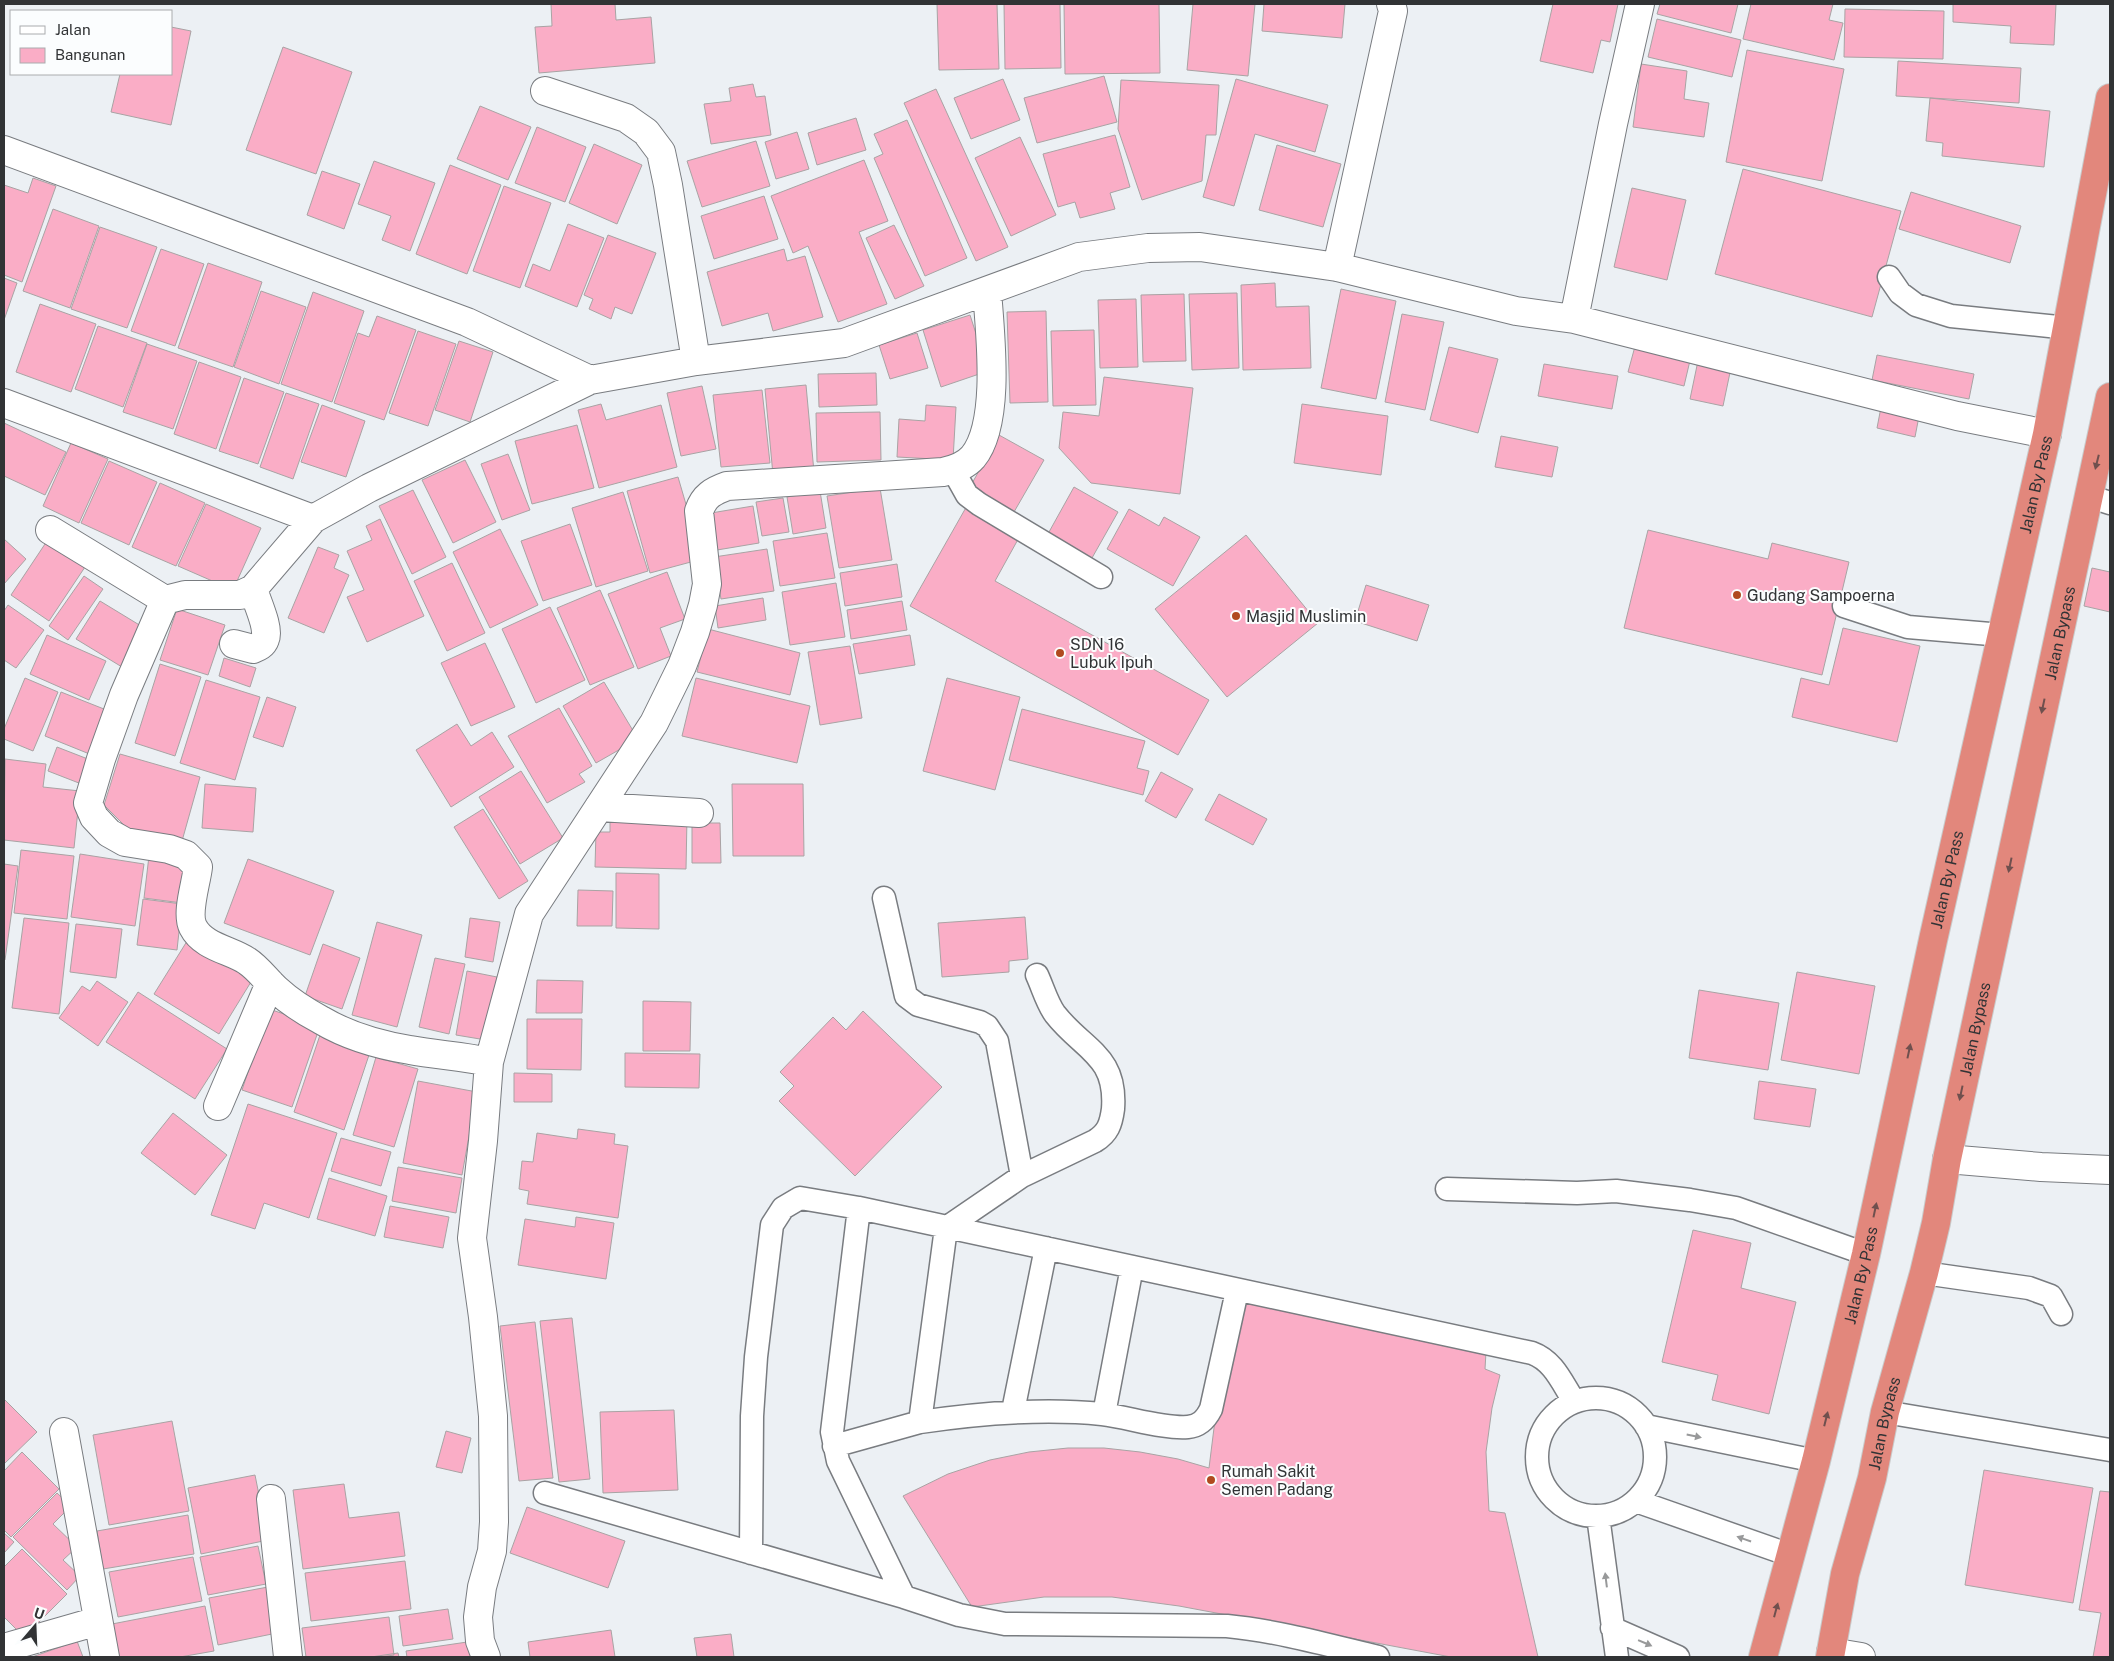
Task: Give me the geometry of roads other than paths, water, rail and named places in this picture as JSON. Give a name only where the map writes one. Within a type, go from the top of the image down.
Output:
[{"type":"highway","name":"Jalan By Pass","points":[[1763,1657],[1816,1461],[1866,1254],[1933,940],[2047,434],[2110,98]]},
{"type":"highway","name":"Jalan Bypass","points":[[1830,1654],[1845,1574],[1872,1478],[1885,1412],[1936,1223],[1947,1159],[2099,499],[2110,402]]},
{"type":"street","points":[[1337,267],[1392,4]]},
{"type":"street","points":[[1574,319],[1613,124],[1640,4]]},
{"type":"street","points":[[545,91],[626,118],[646,132],[661,152],[668,184],[696,361]]},
{"type":"street","points":[[4,150],[467,322],[590,380]]},
{"type":"street","points":[[50,530],[165,600],[185,595],[240,594],[253,589],[275,561],[313,519],[369,488],[590,380],[696,361],[844,343],[1079,257],[1148,248],[1200,247],[1337,267],[1516,311],[1574,319],[1957,416],[2047,434]]},
{"type":"street","points":[[486,1657],[480,1641],[478,1617],[482,1587],[492,1550],[494,1522],[493,1416],[483,1317],[472,1238],[483,1141],[489,1062],[529,914],[654,723],[682,666],[704,605],[706,584],[699,510],[702,501],[713,491],[727,486],[953,470],[973,457],[984,438],[988,424],[992,356],[987,291]]},
{"type":"street","points":[[4,403],[313,519]]},
{"type":"street","points":[[234,644],[253,649],[260,646],[266,639],[266,629],[253,589]]},
{"type":"street","points":[[165,600],[124,695],[101,759],[88,803],[94,818],[109,833],[126,842],[169,849],[186,855],[198,868],[192,905],[191,919],[193,928],[212,945],[248,961],[270,983],[300,1007],[346,1033],[384,1045],[489,1062]]},
{"type":"street","points":[[599,808],[699,814]]},
{"type":"street","points":[[218,1106],[270,983]]},
{"type":"street","points":[[1947,1159],[2110,1170]]},
{"type":"street","points":[[64,1432],[105,1657]]},
{"type":"street","points":[[271,1499],[288,1657]]},
{"type":"street","points":[[4,1648],[98,1621]]},
{"type":"street","points":[[1830,1654],[1861,1657]]},
{"type":"lane","points":[[1889,277],[1900,293],[1916,305],[1951,316],[2068,328]]},
{"type":"lane","points":[[953,470],[967,495],[979,504],[1101,577]]},
{"type":"lane","points":[[1844,606],[1908,627],[2002,635]]},
{"type":"lane","points":[[884,898],[906,996],[918,1004],[980,1022],[987,1026],[997,1041],[1022,1176]]},
{"type":"lane","points":[[920,1422],[946,1228],[1022,1176],[1100,1138],[1109,1128],[1112,1109],[1112,1080],[1107,1069],[1099,1058],[1054,1014],[1038,975]]},
{"type":"lane","points":[[1447,1189],[1577,1193],[1616,1191],[1690,1200],[1736,1208],[1866,1254]]},
{"type":"lane","points":[[751,1553],[754,1386],[760,1312],[772,1225],[783,1208],[800,1198],[859,1208],[1237,1291],[1532,1353],[1541,1356],[1553,1367],[1574,1402]]},
{"type":"lane","points":[[859,1208],[832,1417],[834,1446],[838,1461],[904,1597]]},
{"type":"lane","points":[[1013,1411],[1046,1248]]},
{"type":"lane","points":[[1104,1414],[1132,1267]]},
{"type":"lane","points":[[1924,1273],[2029,1288],[2050,1296],[2061,1314]]},
{"type":"lane","points":[[834,1446],[920,1422],[1013,1411],[1062,1411],[1104,1414],[1188,1427],[1196,1426],[1206,1418],[1211,1409],[1237,1291]]},
{"type":"lane","points":[[1594,1398],[1614,1400],[1632,1411],[1646,1426],[1653,1445],[1654,1466],[1648,1484],[1636,1500],[1618,1512],[1598,1516],[1578,1513],[1559,1503],[1545,1488],[1538,1469],[1537,1448],[1543,1429],[1556,1412],[1574,1402],[1594,1398]]},
{"type":"lane","points":[[1885,1412],[2110,1450]]},
{"type":"lane","points":[[1646,1426],[1816,1461]]},
{"type":"lane","points":[[544,1494],[904,1597],[959,1615],[1005,1624],[1227,1626],[1257,1629],[1292,1636],[1378,1657]]},
{"type":"lane","points":[[1636,1500],[1790,1555]]},
{"type":"lane","points":[[1598,1516],[1617,1657]]},
{"type":"lane","points":[[1612,1628],[1678,1657]]},
{"type":"place","name":"Gudang Sampoerna","points":[[1737,595]]},
{"type":"place","name":"Masjid Muslimin","points":[[1236,616]]},
{"type":"place","name":"SDN 16 Lubuk Ipuh","points":[[1060,653]]},
{"type":"place","name":"Rumah Sakit Semen Padang","points":[[1211,1480]]}]
